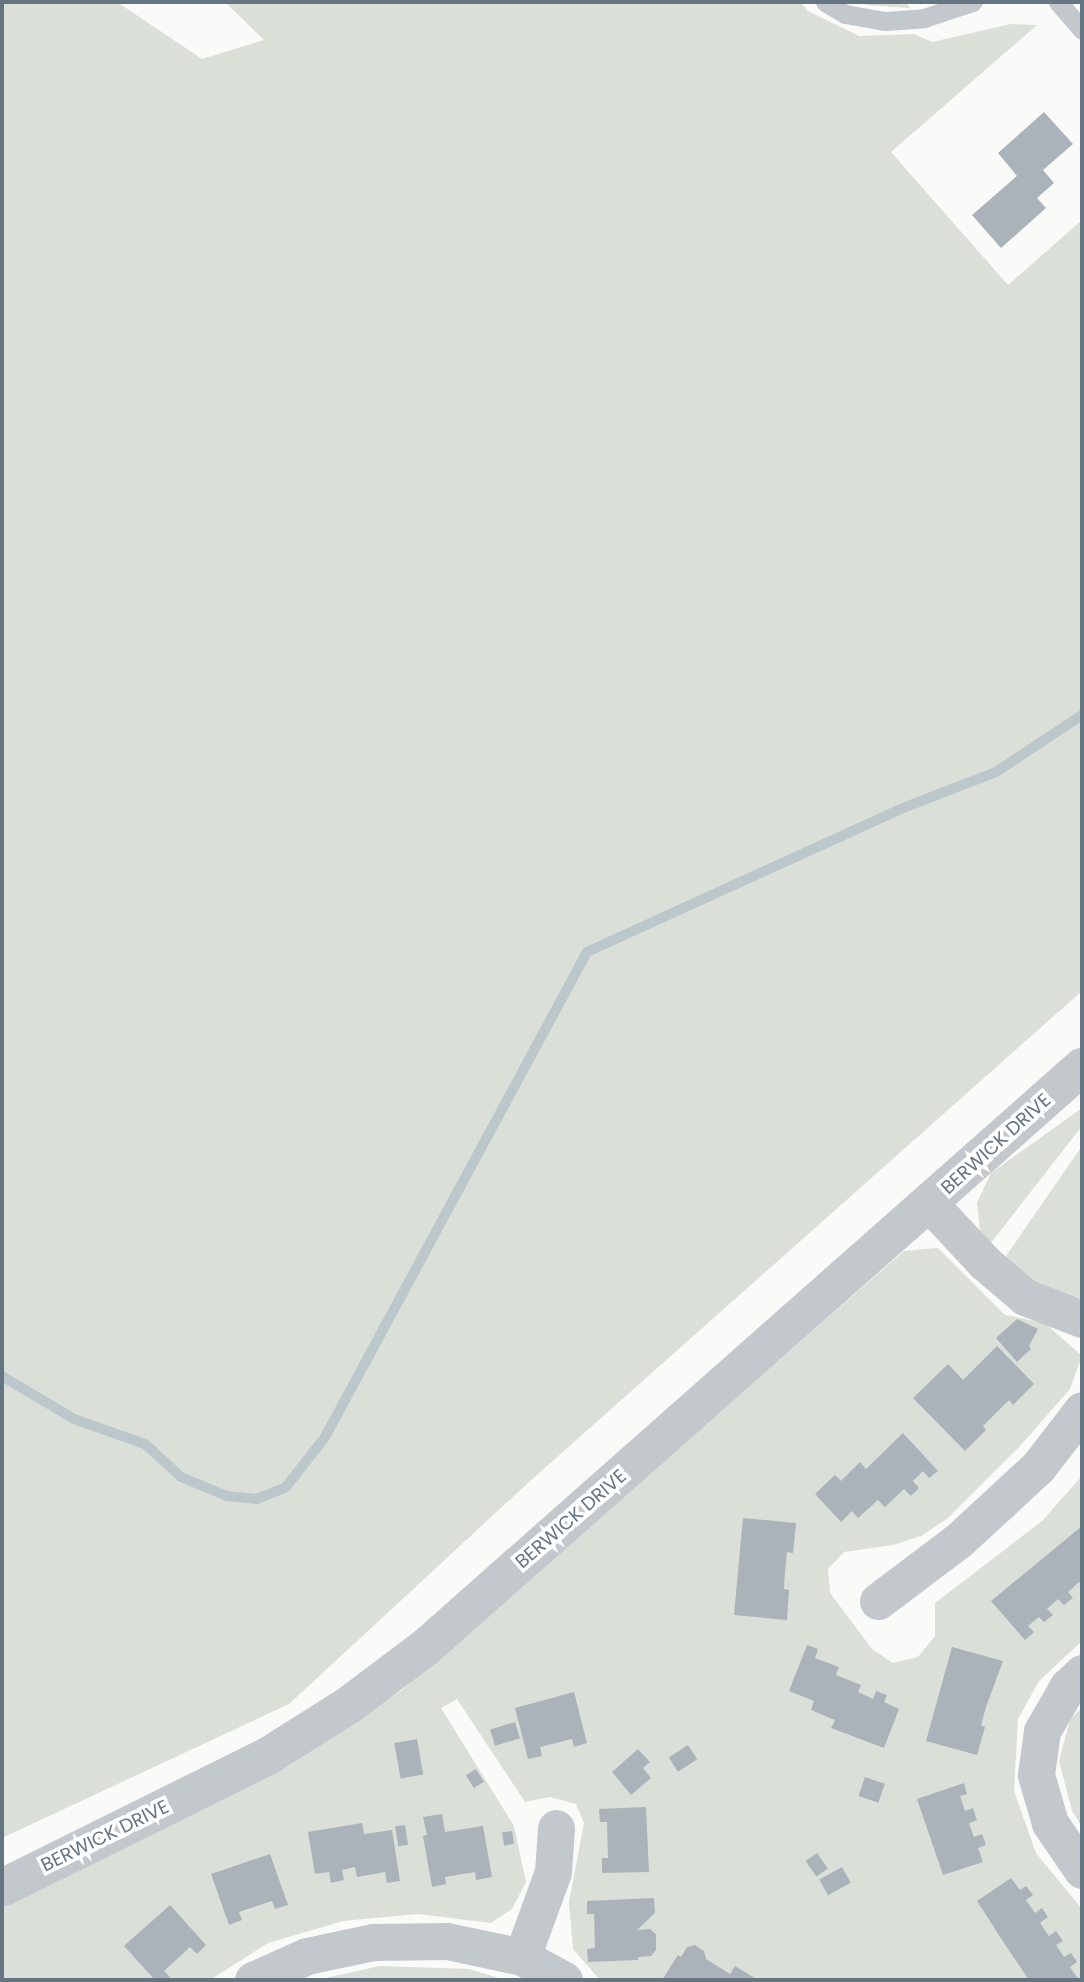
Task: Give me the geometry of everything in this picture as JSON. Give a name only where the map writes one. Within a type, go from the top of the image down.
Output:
[{"type":"street","name":"BERWICK DRIVE","points":[[2,1888],[268,1756],[349,1705],[426,1647],[1082,1067]]},
{"type":"street","points":[[929,1203],[985,1263],[1025,1297],[1082,1319]]},
{"type":"street","points":[[877,1601],[959,1540],[1038,1467],[1082,1410]]},
{"type":"street","points":[[1082,1674],[1068,1686],[1042,1731],[1036,1774],[1050,1823],[1082,1870]]},
{"type":"street","points":[[522,1956],[553,1872],[556,1828]]},
{"type":"street","points":[[253,1980],[307,1956],[373,1942],[447,1941],[522,1956],[565,1980]]},
{"type":"lane","points":[[825,2],[845,14],[886,21],[932,8],[972,2]]},
{"type":"lane","points":[[1058,2],[1082,30]]},
{"type":"shaded area","points":[[117,2],[202,59],[264,40],[225,2],[800,2],[808,11],[859,36],[914,34],[932,42],[1011,24],[1037,25],[891,152],[1008,285],[1082,220],[1082,991],[529,1482],[289,1704],[2,1838],[2,4]]},
{"type":"shaded area","points":[[859,2],[905,2],[910,8],[867,5]]},
{"type":"shaded area","points":[[1082,1108],[1082,1126],[991,1243],[980,1231],[977,1203],[991,1173]]},
{"type":"shaded area","points":[[1082,1146],[1082,1299],[1031,1282],[1006,1256]]},
{"type":"shaded area","points":[[938,1248],[1005,1315],[1045,1323],[1082,1356],[1070,1389],[1021,1445],[948,1518],[921,1536],[893,1545],[844,1552],[828,1569],[830,1593],[872,1649],[893,1663],[918,1657],[935,1636],[935,1603],[1042,1521],[1082,1476],[1082,1641],[1039,1681],[1018,1719],[1014,1791],[1036,1853],[1082,1909],[1082,1980],[600,1980],[573,1949],[569,1902],[584,1823],[576,1804],[550,1797],[525,1802],[457,1699],[441,1708],[514,1826],[526,1882],[512,1909],[491,1923],[418,1914],[343,1921],[268,1943],[210,1980],[2,1980],[2,1909],[289,1765],[402,1690],[904,1251]]},
{"type":"shaded area","points":[[1082,1707],[1082,1827],[1072,1811],[1059,1761],[1070,1720]]},
{"type":"shaded area","points":[[380,1966],[469,1969],[505,1980],[317,1980]]},
{"type":"building","points":[[1044,112],[1073,144],[1043,170],[1054,183],[1037,198],[1046,208],[1001,248],[972,215],[1017,176],[998,153]]},
{"type":"building","points":[[1017,1319],[1038,1329],[1029,1346],[1031,1349],[1017,1362],[996,1338]]},
{"type":"building","points":[[997,1346],[1034,1384],[1013,1405],[1009,1400],[983,1426],[986,1430],[965,1451],[913,1398],[948,1364],[963,1380]]},
{"type":"building","points":[[903,1433],[938,1471],[929,1478],[923,1471],[913,1481],[919,1488],[911,1496],[904,1489],[885,1507],[878,1500],[858,1518],[852,1511],[841,1522],[815,1494],[835,1475],[841,1481],[860,1462],[866,1469]]},
{"type":"building","points":[[743,1518],[796,1523],[793,1553],[787,1552],[785,1571],[784,1589],[789,1590],[787,1620],[734,1615]]},
{"type":"building","points":[[1082,1526],[1082,1586],[1079,1582],[1068,1592],[1073,1598],[1064,1605],[1058,1599],[1047,1609],[1053,1615],[1044,1622],[1039,1617],[1028,1626],[1034,1632],[1025,1640],[991,1601]]},
{"type":"building","points":[[807,1645],[818,1649],[815,1658],[839,1667],[836,1675],[861,1685],[858,1692],[873,1699],[876,1691],[887,1695],[884,1702],[899,1709],[884,1748],[831,1728],[835,1720],[811,1710],[814,1701],[789,1691]]},
{"type":"building","points":[[952,1647],[1003,1661],[981,1725],[985,1727],[977,1755],[926,1741]]},
{"type":"building","points":[[574,1692],[587,1743],[574,1747],[572,1739],[540,1747],[542,1756],[528,1759],[515,1708]]},
{"type":"building","points":[[515,1722],[520,1738],[495,1746],[490,1730]]},
{"type":"building","points":[[417,1739],[423,1774],[401,1778],[394,1743]]},
{"type":"building","points":[[688,1745],[697,1759],[678,1772],[669,1758]]},
{"type":"building","points":[[638,1749],[650,1762],[643,1768],[651,1778],[631,1795],[612,1772]]},
{"type":"building","points":[[476,1769],[484,1782],[474,1788],[466,1775]]},
{"type":"building","points":[[865,1777],[885,1784],[878,1803],[858,1796]]},
{"type":"building","points":[[964,1783],[967,1794],[960,1796],[965,1811],[973,1808],[977,1820],[969,1823],[974,1837],[982,1834],[986,1845],[978,1848],[983,1862],[943,1875],[917,1799]]},
{"type":"building","points":[[646,1807],[649,1872],[602,1873],[602,1858],[608,1858],[607,1822],[600,1822],[599,1809]]},
{"type":"building","points":[[442,1814],[445,1832],[483,1826],[492,1877],[476,1880],[475,1872],[445,1877],[446,1884],[432,1887],[423,1836],[427,1835],[423,1817]]},
{"type":"building","points":[[362,1823],[364,1834],[392,1830],[400,1881],[387,1883],[385,1872],[357,1877],[355,1867],[342,1870],[344,1880],[331,1883],[329,1872],[315,1874],[308,1832]]},
{"type":"building","points":[[405,1825],[408,1845],[398,1846],[395,1827]]},
{"type":"building","points":[[512,1831],[514,1844],[504,1845],[502,1833]]},
{"type":"building","points":[[817,1853],[828,1869],[816,1877],[806,1861]]},
{"type":"building","points":[[270,1854],[288,1905],[275,1909],[272,1901],[239,1912],[242,1920],[229,1925],[211,1874]]},
{"type":"building","points":[[842,1867],[851,1883],[828,1895],[819,1880]]},
{"type":"building","points":[[1011,1878],[1020,1890],[1026,1886],[1033,1895],[1026,1900],[1035,1913],[1042,1908],[1048,1917],[1040,1923],[1049,1936],[1056,1931],[1063,1941],[1056,1945],[1064,1957],[1071,1953],[1077,1962],[1070,1967],[1079,1980],[1029,1980],[1006,1946],[977,1901]]},
{"type":"building","points":[[654,1898],[655,1913],[637,1930],[650,1929],[656,1934],[656,1950],[651,1956],[638,1957],[638,1960],[588,1962],[587,1949],[595,1948],[594,1914],[587,1914],[587,1901]]},
{"type":"building","points":[[170,1905],[206,1945],[197,1954],[190,1947],[164,1971],[170,1977],[166,1980],[155,1980],[124,1946]]},
{"type":"building","points":[[695,1945],[704,1951],[706,1959],[730,1974],[735,1966],[758,1980],[662,1980],[678,1955],[681,1957],[687,1947]]},
{"type":"waterway","points":[[2,1376],[74,1419],[145,1444],[181,1477],[227,1496],[257,1499],[286,1487],[325,1437],[587,952],[903,808],[996,772],[1082,715]]}]
